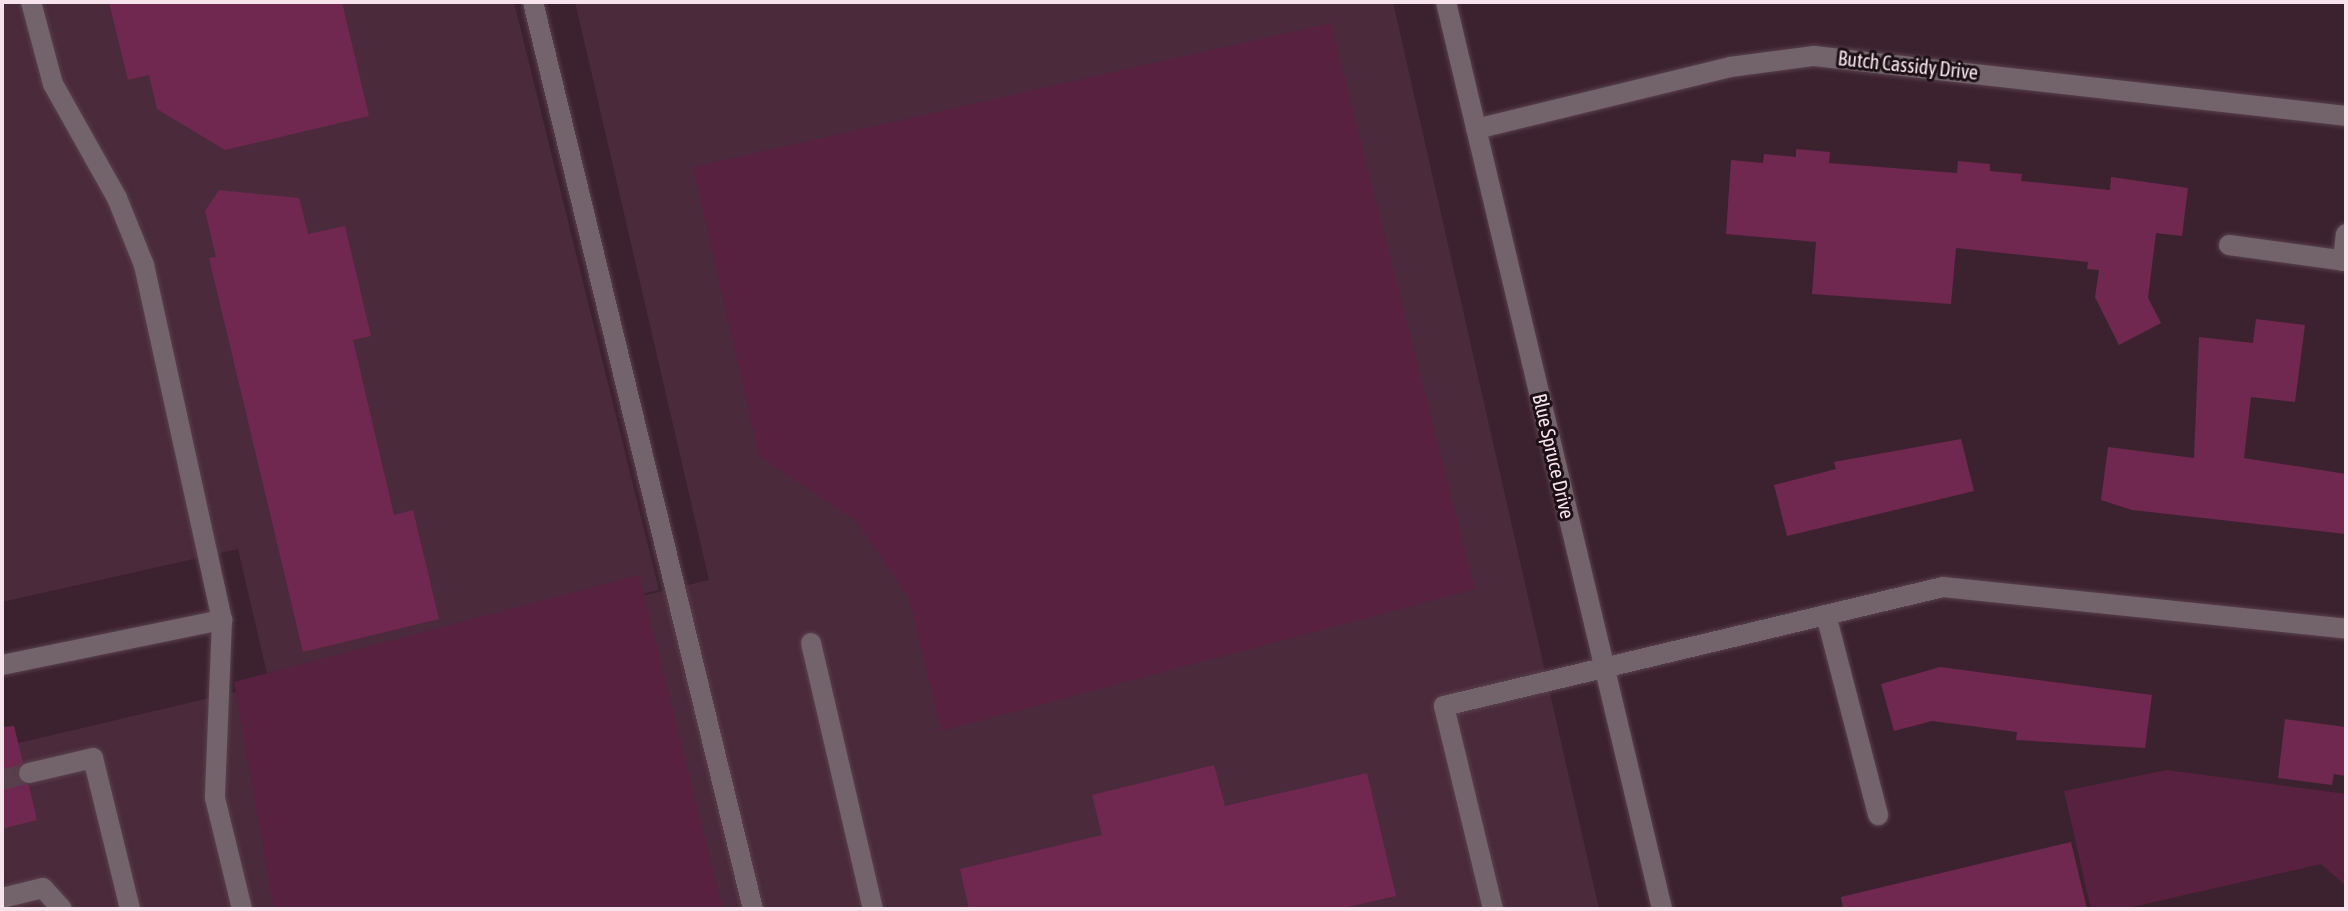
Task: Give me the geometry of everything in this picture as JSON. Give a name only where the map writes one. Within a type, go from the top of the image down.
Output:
[{"type":"street","points":[[31,2],[53,84],[117,198],[144,265],[222,620],[215,798],[242,909]]},
{"type":"street","points":[[533,2],[753,909]]},
{"type":"street","name":"Blue Spruce Drive","points":[[1446,2],[1662,909]]},
{"type":"street","name":"Butch Cassidy Drive","points":[[1476,129],[1730,67],[1814,56],[2346,116]]},
{"type":"street","points":[[2229,245],[2344,261],[2346,234]]},
{"type":"street","points":[[1493,909],[1444,706],[1943,587],[2346,629]]},
{"type":"street","points":[[1826,615],[1878,815]]},
{"type":"street","points":[[2,665],[222,620]]},
{"type":"street","points":[[811,643],[873,909]]},
{"type":"street","points":[[29,773],[93,758],[130,909]]},
{"type":"street","points":[[2,898],[43,888],[62,909]]},
{"type":"shaded area","points":[[2,2],[514,2],[659,590],[268,678],[238,549],[2,602]]},
{"type":"shaded area","points":[[575,2],[1393,2],[1599,909],[2,909],[2,747],[709,580]]},
{"type":"shaded area","points":[[1331,23],[1475,589],[941,731],[909,598],[855,520],[759,456],[693,167]]},
{"type":"shaded area","points":[[639,575],[723,909],[274,909],[234,682]]},
{"type":"shaded area","points":[[2167,770],[2346,794],[2346,886],[2321,864],[2123,909],[2091,909],[2064,791]]},
{"type":"building","points":[[109,2],[342,2],[369,116],[225,150],[157,109],[149,75],[128,80]]},
{"type":"building","points":[[1796,149],[1830,152],[1829,163],[1957,173],[1958,161],[1990,164],[1990,171],[2022,174],[2021,181],[2110,190],[2111,177],[2188,188],[2182,236],[2156,233],[2148,298],[2161,323],[2119,345],[2095,297],[2099,270],[2087,269],[2088,262],[1956,248],[1951,304],[1812,294],[1816,242],[1726,234],[1731,160],[1763,163],[1764,154],[1796,157]]},
{"type":"building","points":[[219,190],[299,198],[308,234],[345,226],[371,336],[353,340],[394,515],[413,510],[439,619],[303,652],[209,258],[216,257],[205,211]]},
{"type":"building","points":[[2256,319],[2305,325],[2295,402],[2251,397],[2244,458],[2346,474],[2346,534],[2132,510],[2101,500],[2108,447],[2194,458],[2199,337],[2253,343]]},
{"type":"building","points":[[1961,439],[1974,491],[1787,536],[1774,485],[1836,469],[1834,462]]},
{"type":"building","points":[[1940,667],[2152,695],[2145,748],[2016,740],[2017,732],[1932,721],[1894,731],[1881,684]]},
{"type":"building","points":[[2285,719],[2346,727],[2346,776],[2334,774],[2332,785],[2278,778]]},
{"type":"building","points":[[14,726],[23,762],[17,777],[29,786],[37,820],[2,829],[2,727]]},
{"type":"building","points":[[1214,765],[1225,806],[1367,773],[1396,896],[1339,909],[969,909],[960,869],[1102,835],[1092,795]]},
{"type":"building","points":[[2071,842],[2087,909],[1843,909],[1841,897]]},
{"type":"tunnel","points":[[2,780],[29,773]]}]
